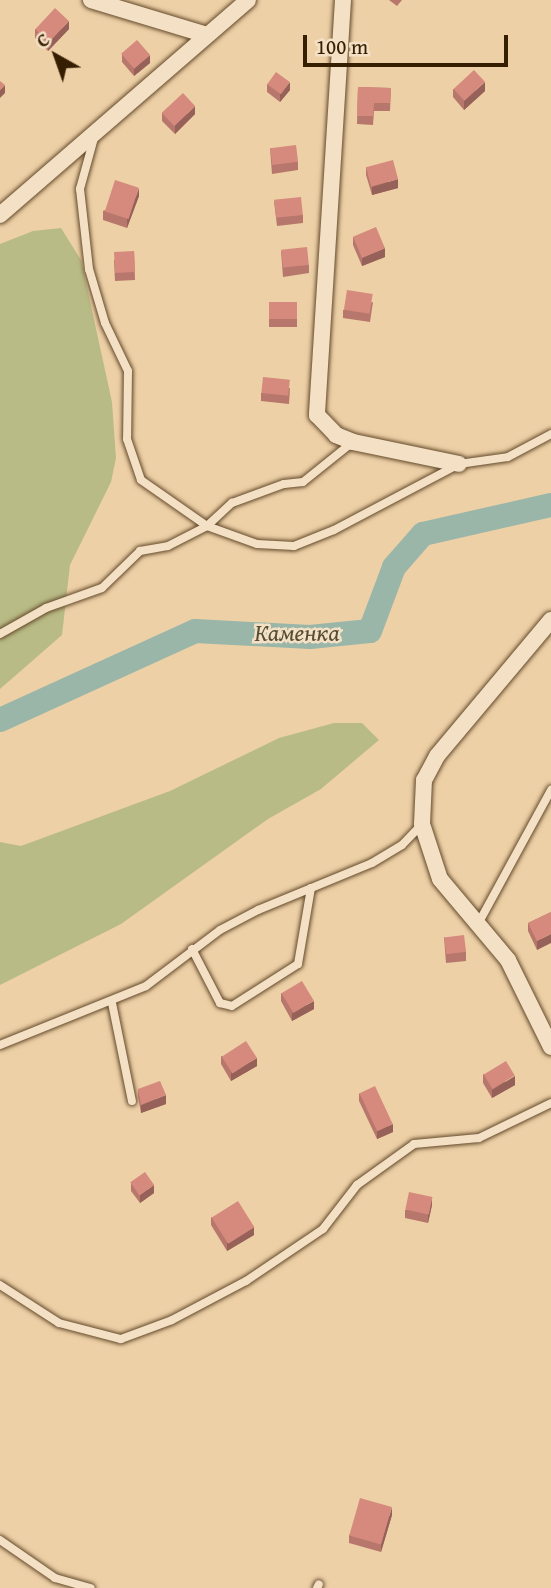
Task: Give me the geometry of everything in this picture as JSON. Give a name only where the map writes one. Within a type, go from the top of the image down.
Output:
[{"type":"street","points":[[91,0],[206,35]]},
{"type":"street","points":[[0,215],[248,0]]},
{"type":"street","points":[[339,3],[317,415],[329,430],[353,442],[459,464]]},
{"type":"street","points":[[551,620],[437,755],[424,780],[422,824],[440,879],[508,960],[551,1047]]},
{"type":"lane","points":[[96,131],[80,189],[89,269],[106,323],[128,371],[127,439],[134,467],[152,489],[207,526],[257,544],[294,546],[334,530],[459,464],[508,457],[551,434]]},
{"type":"lane","points":[[0,634],[46,608],[102,588],[140,551],[168,546],[207,526],[232,503],[284,484],[303,482],[353,442]]},
{"type":"lane","points":[[478,924],[551,790]]},
{"type":"lane","points":[[0,1045],[112,1003],[146,986],[192,949],[258,909],[372,863],[402,845],[422,824]]},
{"type":"lane","points":[[192,949],[220,1003],[233,1006],[298,964],[311,888]]},
{"type":"lane","points":[[112,1003],[132,1101]]},
{"type":"lane","points":[[0,1285],[59,1323],[121,1339],[172,1320],[246,1281],[323,1228],[357,1185],[414,1144],[479,1138],[551,1103]]},
{"type":"lane","points":[[0,1540],[55,1578],[91,1588]]},
{"type":"green space","points":[[61,228],[81,260],[112,402],[116,458],[111,482],[70,565],[62,635],[0,689],[0,244],[33,231]]},
{"type":"green space","points":[[334,723],[362,723],[379,740],[321,789],[268,819],[121,924],[0,985],[0,842],[21,846],[170,791],[279,738]]},
{"type":"building","points":[[55,8],[69,21],[49,42],[35,29]]},
{"type":"building","points":[[137,40],[150,55],[134,69],[121,54]]},
{"type":"building","points":[[474,70],[485,82],[464,101],[454,89]]},
{"type":"building","points":[[276,72],[290,82],[281,94],[267,84]]},
{"type":"building","points":[[358,87],[391,88],[390,103],[374,103],[373,116],[357,116]]},
{"type":"building","points":[[183,93],[195,106],[174,126],[162,113]]},
{"type":"building","points":[[296,145],[298,162],[272,165],[270,148]]},
{"type":"building","points":[[393,160],[398,179],[371,187],[366,167]]},
{"type":"building","points":[[115,180],[139,188],[129,219],[105,211]]},
{"type":"building","points":[[301,197],[303,215],[276,218],[274,200]]},
{"type":"building","points":[[376,227],[385,248],[362,258],[353,237]]},
{"type":"building","points":[[307,247],[309,265],[283,268],[281,250]]},
{"type":"building","points":[[134,251],[135,272],[115,273],[114,252]]},
{"type":"building","points":[[347,290],[373,294],[370,314],[344,310]]},
{"type":"building","points":[[269,302],[297,302],[297,319],[269,319]]},
{"type":"building","points":[[263,377],[290,380],[288,396],[261,393]]},
{"type":"building","points":[[551,912],[551,934],[537,941],[528,923]]},
{"type":"building","points":[[464,935],[466,952],[446,954],[444,937]]},
{"type":"building","points":[[302,981],[314,1001],[293,1013],[281,993]]},
{"type":"building","points":[[246,1041],[257,1058],[233,1074],[222,1057]]},
{"type":"building","points":[[506,1061],[515,1076],[492,1089],[484,1074]]},
{"type":"building","points":[[160,1081],[166,1095],[141,1105],[138,1089]]},
{"type":"building","points":[[375,1086],[393,1124],[377,1131],[360,1093]]},
{"type":"building","points":[[145,1172],[154,1185],[139,1195],[130,1182]]},
{"type":"building","points":[[409,1192],[432,1197],[429,1215],[405,1210]]},
{"type":"building","points":[[238,1201],[254,1227],[228,1244],[212,1217]]},
{"type":"building","points":[[360,1498],[392,1507],[381,1545],[349,1535]]},
{"type":"waterway","name":"Каменка","points":[[0,720],[195,631],[310,637],[370,631],[394,567],[423,534],[551,505]]}]
